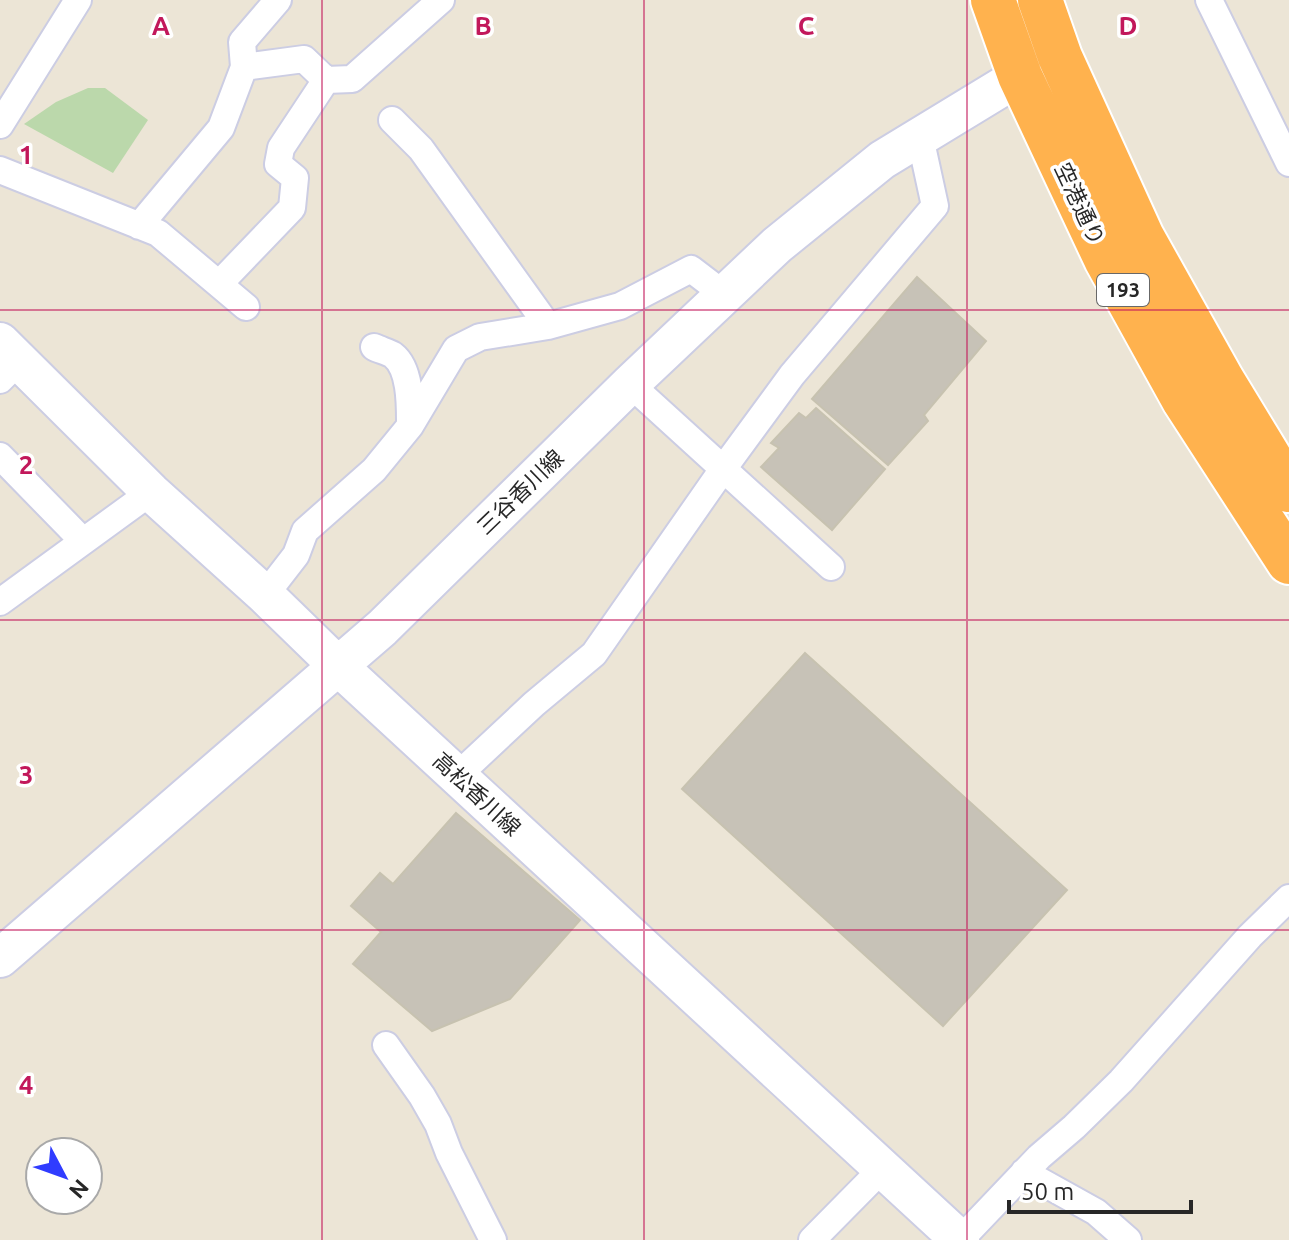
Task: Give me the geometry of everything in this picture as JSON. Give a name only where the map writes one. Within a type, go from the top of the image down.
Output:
[{"type":"highway","name":"空港通り","points":[[993,0],[1020,76],[1106,259],[1184,400],[1289,562]]},
{"type":"highway","name":"空港通り","points":[[1040,0],[1060,57],[1142,237],[1222,380],[1289,490]]},
{"type":"main road","name":"三谷香川線","points":[[0,958],[382,628],[630,384],[777,245],[882,160],[1020,76],[1060,57]]},
{"type":"main road","name":"高松香川線","points":[[6,361],[265,595],[960,1240]]},
{"type":"street","points":[[139,226],[221,128],[244,67],[242,42],[278,0]]},
{"type":"street","points":[[244,67],[304,59],[326,80],[352,79],[441,0]]},
{"type":"street","points":[[1209,0],[1289,163]]},
{"type":"street","points":[[0,125],[74,2]]},
{"type":"street","points":[[220,283],[292,208],[295,178],[278,164],[281,148],[326,80]]},
{"type":"street","points":[[392,120],[421,149],[548,326]]},
{"type":"street","points":[[457,776],[534,704],[594,654],[792,375],[935,206],[920,137]]},
{"type":"street","points":[[0,170],[158,233],[246,307]]},
{"type":"street","points":[[265,595],[296,555],[305,531],[374,470],[410,426],[456,349],[480,337],[548,326],[620,306],[691,269],[725,295]]},
{"type":"street","points":[[374,347],[394,356],[404,372],[411,395],[410,426]]},
{"type":"street","points":[[630,384],[831,567]]},
{"type":"street","points":[[0,456],[83,541]]},
{"type":"street","points":[[0,602],[151,492]]},
{"type":"street","points":[[960,1240],[1024,1172],[1121,1081],[1250,936],[1289,898]]},
{"type":"street","points":[[386,1045],[438,1124],[449,1153],[493,1240]]},
{"type":"street","points":[[812,1240],[883,1168]]},
{"type":"street","points":[[1024,1172],[1096,1212],[1128,1240]]},
{"type":"green space","points":[[88,88],[105,88],[148,120],[113,173],[24,124],[56,102]]},
{"type":"building","points":[[917,277],[986,341],[924,415],[928,421],[888,465],[812,399]]},
{"type":"building","points":[[816,408],[885,469],[832,530],[761,467],[779,448],[771,443],[799,413],[806,418]]},
{"type":"building","points":[[805,653],[1067,890],[943,1026],[682,789]]},
{"type":"building","points":[[456,813],[580,920],[510,999],[432,1031],[353,964],[381,932],[351,906],[380,873],[393,884]]}]
